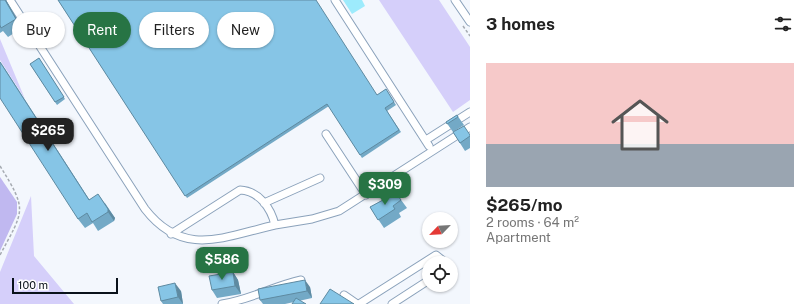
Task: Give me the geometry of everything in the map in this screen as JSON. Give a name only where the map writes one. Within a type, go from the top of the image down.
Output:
[{"type":"street","points":[[10,0],[145,209],[162,228],[171,234],[191,240],[212,239],[274,225],[331,215],[366,195],[470,127]]},
{"type":"street","points":[[335,0],[427,143],[470,112]]},
{"type":"street","points":[[455,0],[470,22]]},
{"type":"street","points":[[326,134],[366,195]]},
{"type":"street","points":[[264,203],[320,178]]},
{"type":"street","points":[[171,234],[240,190],[253,193],[264,203],[272,215],[274,225]]},
{"type":"street","points":[[344,295],[358,304],[422,263]]},
{"type":"street","points":[[222,304],[234,303],[280,284],[301,280]]},
{"type":"street","points":[[392,304],[422,285]]},
{"type":"path","points":[[0,166],[16,193],[21,209],[20,217],[0,255]]},
{"type":"shaded area","points":[[379,0],[439,0],[470,47],[470,100],[453,112]]},
{"type":"shaded area","points":[[0,39],[25,99],[0,60]]},
{"type":"shaded area","points":[[0,177],[17,202],[17,214],[0,251]]},
{"type":"shaded area","points":[[31,196],[34,256],[74,304],[0,304],[0,272]]},
{"type":"water","points":[[343,0],[362,0],[365,6],[352,14]]},
{"type":"building","points":[[0,0],[5,0],[12,12],[12,21],[1,28]]},
{"type":"building","points":[[58,0],[316,0],[377,95],[386,89],[394,102],[385,108],[399,130],[360,155],[327,104],[185,196],[89,48],[131,48],[131,12],[73,12],[73,23]]},
{"type":"building","points":[[39,58],[64,97],[55,102],[30,64]]},
{"type":"building","points":[[0,62],[89,200],[98,194],[108,209],[108,212],[92,222],[87,213],[78,219],[0,98]]},
{"type":"building","points":[[457,115],[458,117],[447,124],[446,122]]},
{"type":"building","points":[[464,126],[470,136],[460,143],[453,132]]},
{"type":"building","points":[[396,193],[401,200],[393,206],[395,209],[378,220],[370,207]]},
{"type":"building","points":[[233,272],[235,286],[212,290],[209,276]]},
{"type":"building","points":[[305,280],[307,291],[260,300],[258,289]]},
{"type":"building","points":[[175,283],[178,297],[161,301],[158,287]]},
{"type":"building","points":[[330,289],[354,304],[320,304]]},
{"type":"building","points":[[296,298],[306,304],[292,304]]}]
